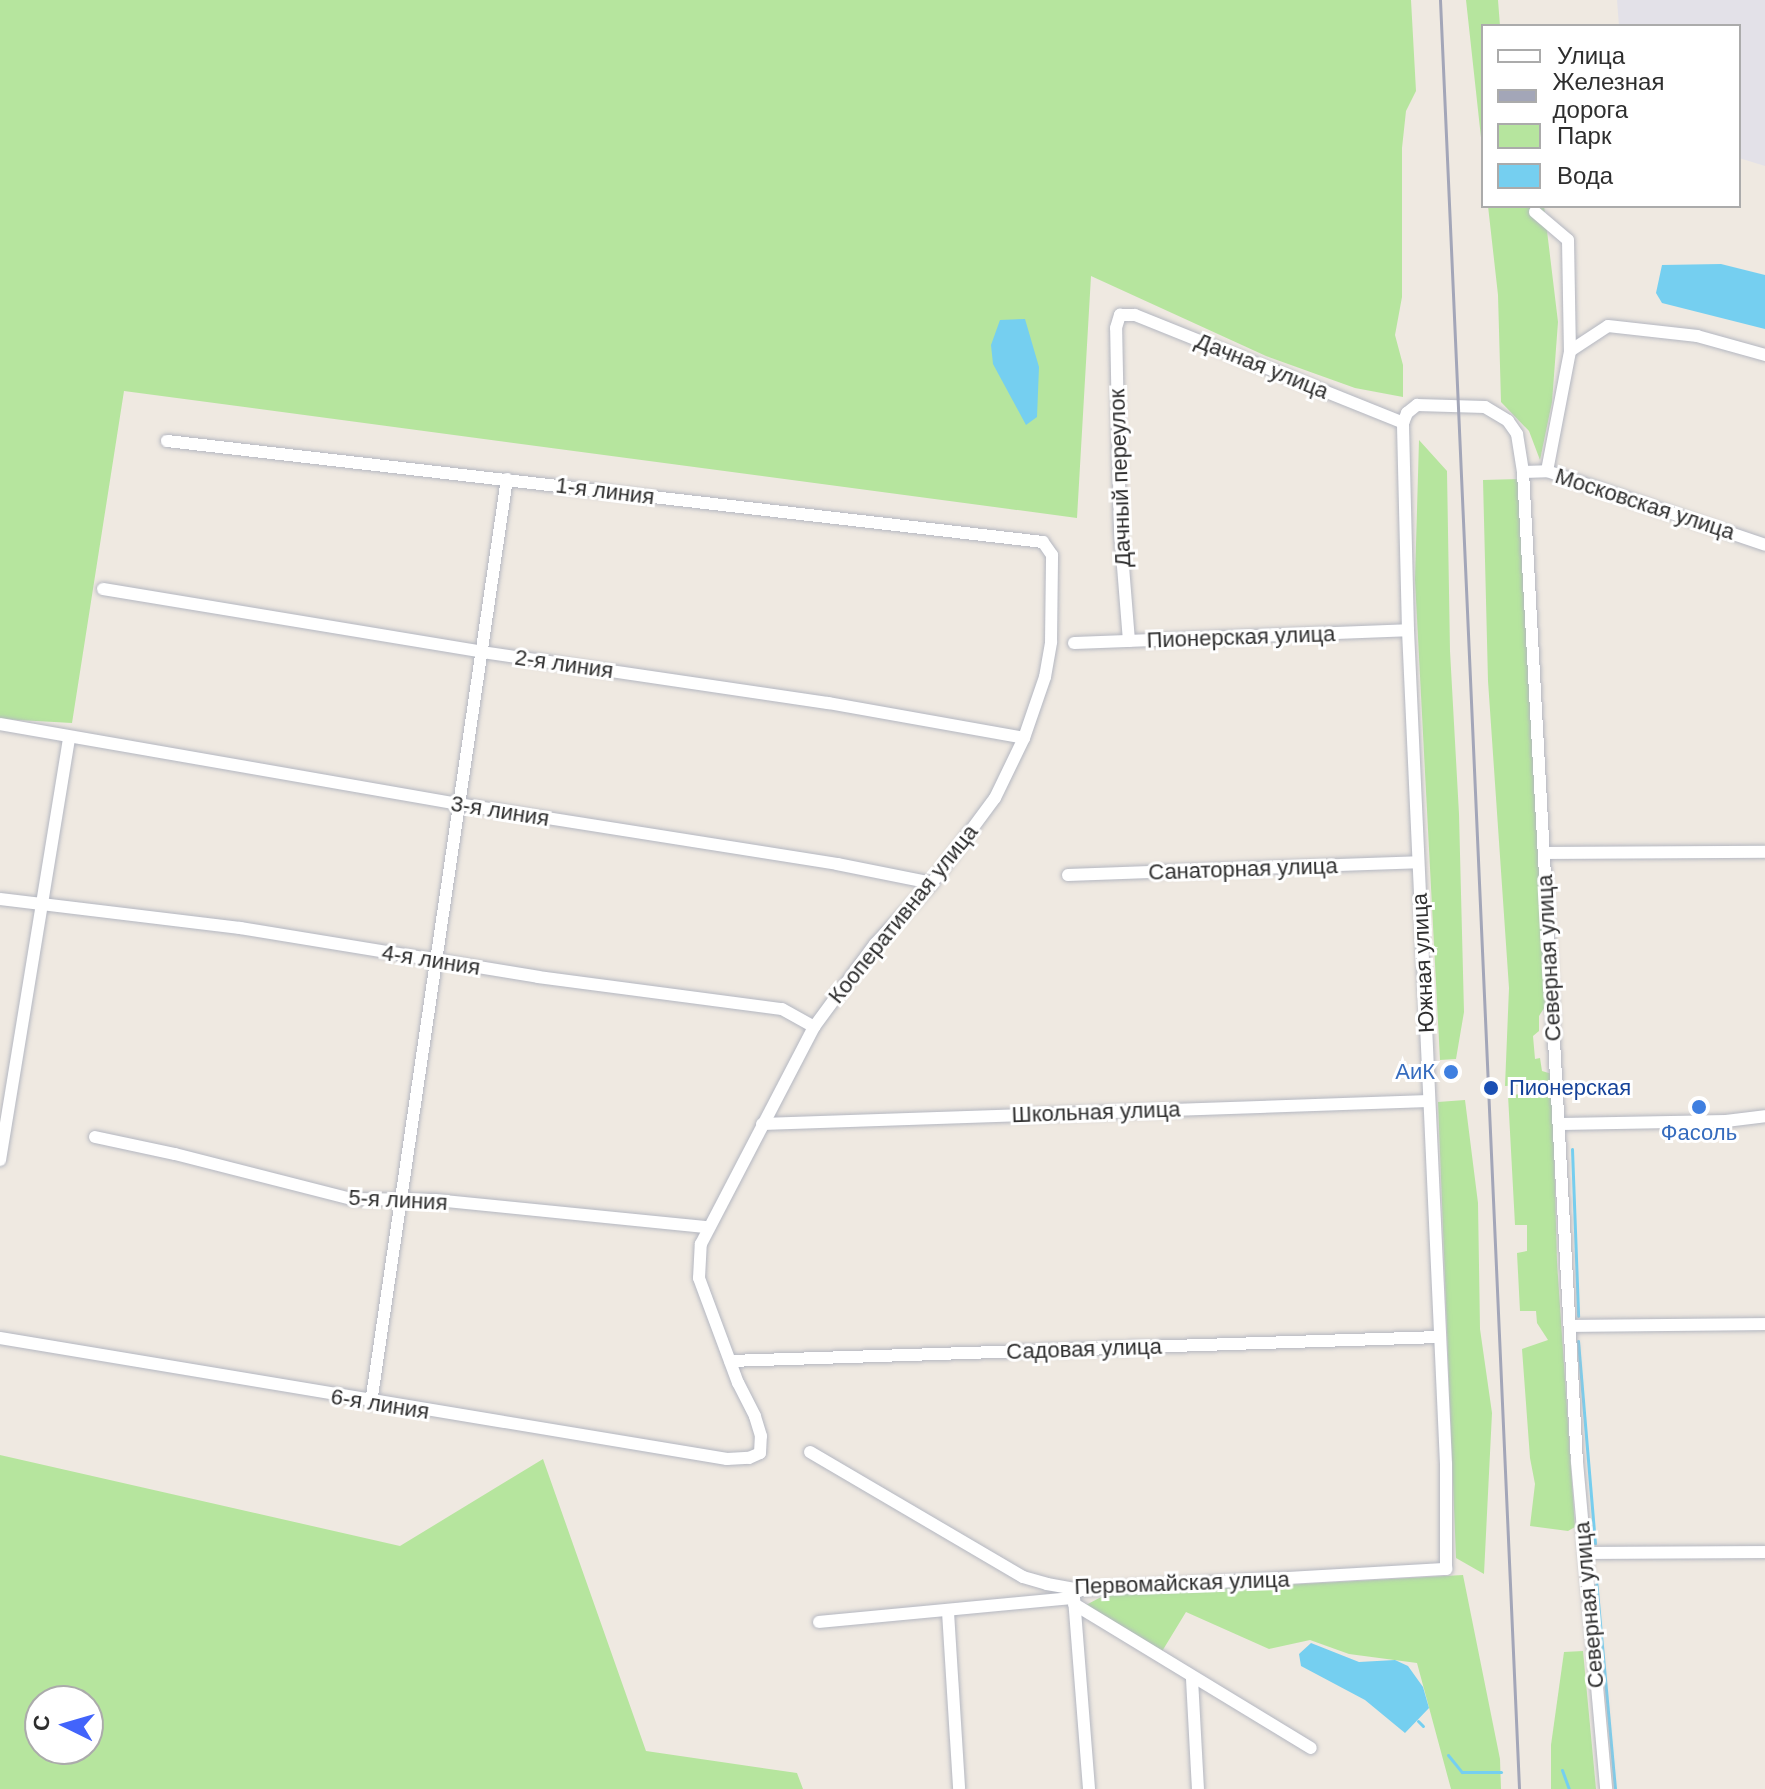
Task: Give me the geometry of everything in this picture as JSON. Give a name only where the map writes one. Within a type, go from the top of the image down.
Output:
[{"type":"street","points":[[1535,212],[1568,240],[1570,351],[1547,471]]},
{"type":"street","name":"Дачная улица","points":[[1120,315],[1135,315],[1403,423]]},
{"type":"street","name":"Дачный переулок","points":[[1120,315],[1116,328],[1120,530],[1129,641]]},
{"type":"street","points":[[1570,351],[1608,326],[1697,336],[1765,355]]},
{"type":"street","name":"Северная улица","points":[[1403,423],[1407,413],[1417,405],[1485,407],[1508,421],[1517,434],[1523,472],[1570,1326],[1585,1553],[1606,1789]]},
{"type":"street","name":"Южная улица","points":[[1403,423],[1408,630],[1446,1569]]},
{"type":"street","name":"1-я линия","points":[[167,441],[1043,542]]},
{"type":"street","name":"Московская улица","points":[[1523,472],[1547,471],[1765,545]]},
{"type":"street","points":[[371,1403],[507,479]]},
{"type":"street","name":"Кооперативная улица","points":[[760,1453],[761,1436],[755,1416],[730,1361],[699,1278],[697,1262],[707,1227],[814,1027],[875,944],[932,883],[995,798],[1024,738],[1045,677],[1051,642],[1052,555],[1043,542]]},
{"type":"street","name":"2-я линия","points":[[103,589],[482,652],[828,703],[1024,738]]},
{"type":"street","name":"Пионерская улица","points":[[1074,643],[1408,630]]},
{"type":"street","name":"3-я линия","points":[[0,724],[459,804],[837,864],[932,883]]},
{"type":"street","points":[[0,1160],[69,738]]},
{"type":"street","points":[[1544,853],[1765,852]]},
{"type":"street","name":"Санаторная улица","points":[[1068,875],[1418,862]]},
{"type":"street","name":"4-я линия","points":[[0,899],[240,928],[436,961],[782,1009],[814,1027]]},
{"type":"street","name":"Школьная улица","points":[[762,1124],[1429,1101]]},
{"type":"street","points":[[1561,1124],[1726,1121],[1765,1116]]},
{"type":"street","name":"5-я линия","points":[[95,1137],[189,1157],[313,1192],[351,1199],[401,1199],[599,1214],[707,1227]]},
{"type":"street","points":[[1570,1326],[1765,1324]]},
{"type":"street","name":"Садовая улица","points":[[730,1361],[1439,1337]]},
{"type":"street","name":"6-я линия","points":[[0,1338],[371,1403],[727,1459],[749,1458],[760,1453]]},
{"type":"street","name":"Первомайская улица","points":[[810,1452],[1023,1577],[1076,1597],[1446,1569]]},
{"type":"street","points":[[1585,1553],[1765,1552]]},
{"type":"street","points":[[1076,1597],[1089,1789]]},
{"type":"street","points":[[819,1622],[948,1612],[1076,1597],[1192,1679],[1311,1748]]},
{"type":"street","points":[[948,1612],[959,1789]]},
{"type":"street","points":[[1192,1679],[1198,1789]]},
{"type":"shaded area","points":[[1617,0],[1765,0],[1765,166],[1741,159],[1741,24],[1619,24]]},
{"type":"green space","points":[[0,0],[1411,0],[1416,91],[1406,111],[1402,148],[1402,297],[1395,335],[1403,365],[1403,397],[1355,388],[1266,356],[1091,276],[1077,518],[124,391],[72,723],[0,719]]},
{"type":"green space","points":[[1466,0],[1498,0],[1500,24],[1481,24],[1481,138]]},
{"type":"green space","points":[[1488,208],[1544,208],[1558,322],[1552,402],[1540,460],[1529,431],[1501,402],[1498,295]]},
{"type":"green space","points":[[1419,440],[1447,471],[1450,651],[1459,814],[1464,1012],[1456,1059],[1440,1060],[1415,580]]},
{"type":"green space","points":[[1519,479],[1546,1005],[1539,1016],[1539,1031],[1533,1036],[1535,1059],[1540,1058],[1542,1071],[1552,1074],[1557,1262],[1575,1527],[1568,1531],[1530,1526],[1535,1484],[1530,1458],[1522,1349],[1548,1340],[1537,1323],[1536,1311],[1520,1311],[1517,1253],[1527,1251],[1527,1225],[1515,1225],[1508,1095],[1526,1094],[1525,1085],[1505,1086],[1509,988],[1488,681],[1483,480]]},
{"type":"green space","points":[[1465,1100],[1478,1203],[1480,1329],[1492,1413],[1484,1574],[1456,1558],[1438,1102]]},
{"type":"green space","points":[[0,1455],[400,1546],[543,1459],[646,1751],[797,1773],[803,1789],[0,1789]]},
{"type":"green space","points":[[1463,1575],[1500,1759],[1501,1789],[1451,1789],[1417,1663],[1349,1654],[1310,1640],[1269,1649],[1186,1612],[1161,1653],[1086,1605],[1105,1595]]},
{"type":"green space","points":[[1583,1651],[1596,1789],[1551,1789],[1551,1745],[1564,1652]]},
{"type":"water","points":[[1721,264],[1765,275],[1765,329],[1662,303],[1656,293],[1662,265]]},
{"type":"water","points":[[1025,319],[1039,367],[1037,417],[1026,425],[993,364],[991,345],[1000,320]]},
{"type":"water","points":[[1311,1643],[1359,1662],[1395,1660],[1408,1666],[1423,1687],[1429,1708],[1405,1733],[1365,1700],[1301,1666],[1299,1654]]},
{"type":"waterway","points":[[1572,1149],[1578,1316]]},
{"type":"waterway","points":[[1578,1341],[1595,1543]]},
{"type":"waterway","points":[[1596,1580],[1615,1789]]},
{"type":"waterway","points":[[1418,1721],[1423,1726]]},
{"type":"waterway","points":[[1448,1755],[1462,1772],[1501,1772]]},
{"type":"waterway","points":[[1562,1770],[1569,1789]]},
{"type":"railway","points":[[1440,0],[1519,1789]]},
{"type":"place","name":"АиК","points":[[1451,1072]]},
{"type":"place","name":"Пионерская","points":[[1491,1088]]},
{"type":"place","name":"Фасоль","points":[[1699,1107]]}]
